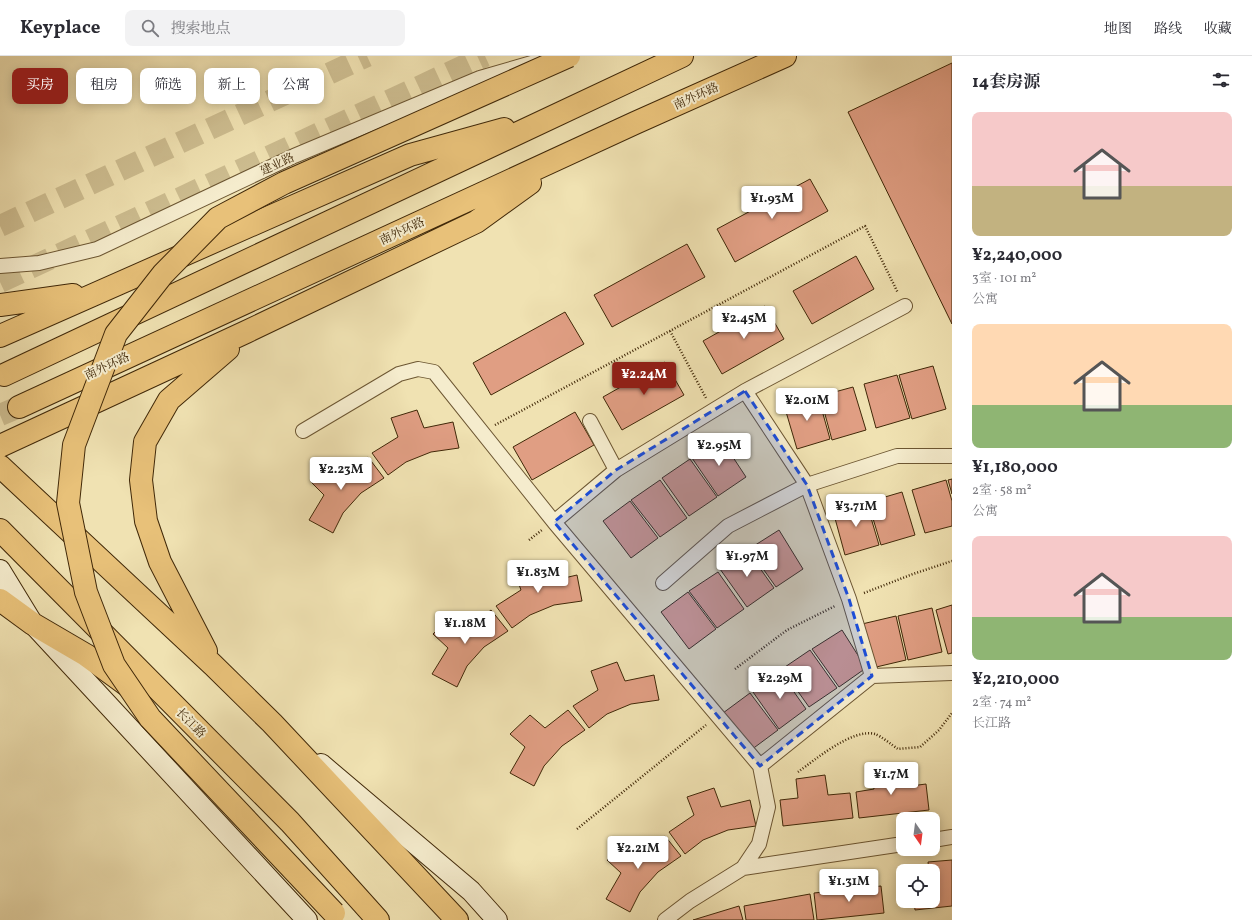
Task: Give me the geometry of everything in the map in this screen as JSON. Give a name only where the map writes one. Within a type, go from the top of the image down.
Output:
[{"type":"highway","points":[[337,917],[150,718],[114,665],[86,592],[68,503],[74,445],[116,334],[163,274],[218,218],[284,183],[569,56]]},
{"type":"highway","points":[[4,376],[682,56]]},
{"type":"highway","name":"南外环路","points":[[19,407],[785,56]]},
{"type":"highway","points":[[0,336],[410,155],[564,111]]},
{"type":"highway","points":[[0,446],[246,332],[476,222],[572,153]]},
{"type":"highway","points":[[0,306],[104,290]]},
{"type":"highway","points":[[213,664],[160,562],[146,521],[141,480],[145,442],[169,400],[246,332]]},
{"type":"highway","points":[[0,466],[213,664],[272,723],[457,920]]},
{"type":"highway","name":"长江路","points":[[0,530],[290,822],[378,920]]},
{"type":"highway","points":[[0,600],[33,624],[86,655],[216,748]]},
{"type":"main road","points":[[0,570],[33,624],[307,920]]},
{"type":"main road","points":[[272,723],[471,891],[498,920]]},
{"type":"street","name":"建业路","points":[[0,266],[39,263],[97,249],[294,156],[345,134],[480,78],[554,56]]},
{"type":"street","points":[[554,522],[616,470],[745,391],[905,306]]},
{"type":"street","points":[[303,431],[399,374],[418,369],[434,372],[554,522],[760,766],[768,807],[759,844],[743,868]]},
{"type":"street","points":[[745,391],[807,485],[849,599],[872,676]]},
{"type":"street","points":[[590,421],[616,470]]},
{"type":"street","points":[[663,583],[728,526],[807,485],[896,456],[952,456]]},
{"type":"street","points":[[760,766],[872,676],[952,673]]},
{"type":"street","points":[[940,839],[952,837]]},
{"type":"street","points":[[665,920],[690,900],[743,868],[896,845]]},
{"type":"path","points":[[483,432],[865,226],[905,306]]},
{"type":"path","points":[[670,331],[713,411]]},
{"type":"path","points":[[735,669],[787,630],[849,599],[913,574],[952,561]]},
{"type":"path","points":[[798,772],[835,745],[856,734],[875,734],[898,750],[920,746],[939,730],[952,713]]},
{"type":"path","points":[[577,829],[718,716]]},
{"type":"highlighted area","points":[[745,391],[807,485],[849,599],[872,676],[760,766],[554,522],[616,470]]},
{"type":"building","points":[[952,63],[952,324],[848,112]]},
{"type":"building","points":[[810,179],[828,211],[735,262],[717,229]]},
{"type":"building","points":[[687,244],[705,277],[612,327],[594,295]]},
{"type":"building","points":[[856,256],[874,289],[812,324],[793,291]]},
{"type":"building","points":[[765,306],[784,339],[722,374],[703,341]]},
{"type":"building","points":[[565,312],[584,344],[491,395],[473,363]]},
{"type":"building","points":[[665,362],[684,395],[622,430],[603,397]]},
{"type":"building","points":[[933,366],[946,409],[912,419],[899,375]]},
{"type":"building","points":[[897,375],[910,418],[876,428],[864,384]]},
{"type":"building","points":[[853,387],[866,430],[832,440],[820,396]]},
{"type":"building","points":[[818,396],[830,439],[797,449],[784,405]]},
{"type":"building","points":[[417,410],[424,428],[453,422],[459,448],[431,452],[406,462],[388,475],[372,453],[398,437],[391,418]]},
{"type":"building","points":[[575,412],[594,445],[532,480],[513,447]]},
{"type":"building","points":[[721,439],[746,477],[718,496],[692,458]]},
{"type":"building","points":[[368,457],[384,478],[361,493],[343,513],[333,533],[309,520],[324,495],[310,481],[330,462],[345,475]]},
{"type":"building","points":[[690,459],[717,497],[689,516],[662,478]]},
{"type":"building","points":[[952,479],[952,494],[948,480]]},
{"type":"building","points":[[660,480],[687,518],[660,537],[631,500]]},
{"type":"building","points":[[946,480],[952,501],[952,526],[925,533],[912,490]]},
{"type":"building","points":[[902,492],[915,535],[881,545],[868,502]]},
{"type":"building","points":[[630,501],[658,538],[631,558],[603,521]]},
{"type":"building","points":[[866,501],[879,545],[845,555],[833,511]]},
{"type":"building","points":[[779,530],[803,569],[776,587],[749,549]]},
{"type":"building","points":[[747,550],[774,588],[747,607],[720,569]]},
{"type":"building","points":[[540,563],[547,582],[577,575],[582,601],[554,605],[530,615],[512,628],[496,606],[521,590],[514,571]]},
{"type":"building","points":[[718,572],[744,609],[717,628],[689,591]]},
{"type":"building","points":[[688,592],[716,629],[689,649],[661,612]]},
{"type":"building","points":[[952,605],[952,653],[948,654],[936,610]]},
{"type":"building","points":[[932,608],[942,652],[908,660],[898,616]]},
{"type":"building","points":[[491,610],[508,631],[484,647],[467,666],[457,687],[432,674],[448,648],[433,634],[453,615],[468,629]]},
{"type":"building","points":[[896,616],[906,660],[872,668],[862,624]]},
{"type":"building","points":[[842,630],[866,668],[839,687],[812,649]]},
{"type":"building","points":[[810,650],[837,688],[809,707],[782,669]]},
{"type":"building","points":[[617,662],[625,681],[654,675],[659,700],[631,704],[607,714],[589,728],[573,706],[598,690],[591,671]]},
{"type":"building","points":[[780,672],[806,709],[779,729],[753,692]]},
{"type":"building","points":[[750,693],[778,730],[751,750],[723,713]]},
{"type":"building","points":[[568,710],[585,730],[562,746],[544,766],[534,786],[510,773],[525,747],[510,734],[530,715],[545,728]]},
{"type":"building","points":[[901,767],[903,787],[926,784],[929,810],[896,812],[896,814],[859,818],[856,792],[874,789],[872,770]]},
{"type":"building","points":[[825,775],[828,795],[850,793],[853,818],[783,826],[780,800],[798,798],[796,779]]},
{"type":"building","points":[[714,788],[721,807],[750,800],[756,826],[728,830],[703,840],[685,854],[669,832],[694,815],[687,797]]},
{"type":"building","points":[[665,836],[681,856],[658,872],[640,892],[630,912],[606,899],[621,873],[607,860],[627,841],[642,854]]},
{"type":"building","points":[[952,860],[952,906],[940,907],[940,864],[928,864],[928,862]]},
{"type":"building","points":[[881,886],[884,913],[817,920],[814,893]]},
{"type":"building","points":[[810,894],[814,920],[746,920],[744,906]]},
{"type":"building","points":[[739,906],[743,920],[693,920]]},
{"type":"building","points":[[915,908],[934,908],[915,910]]},
{"type":"tunnel","points":[[0,226],[367,56]]},
{"type":"tunnel","points":[[0,282],[485,56]]},
{"type":"tunnel","points":[[0,415],[19,407]]}]
